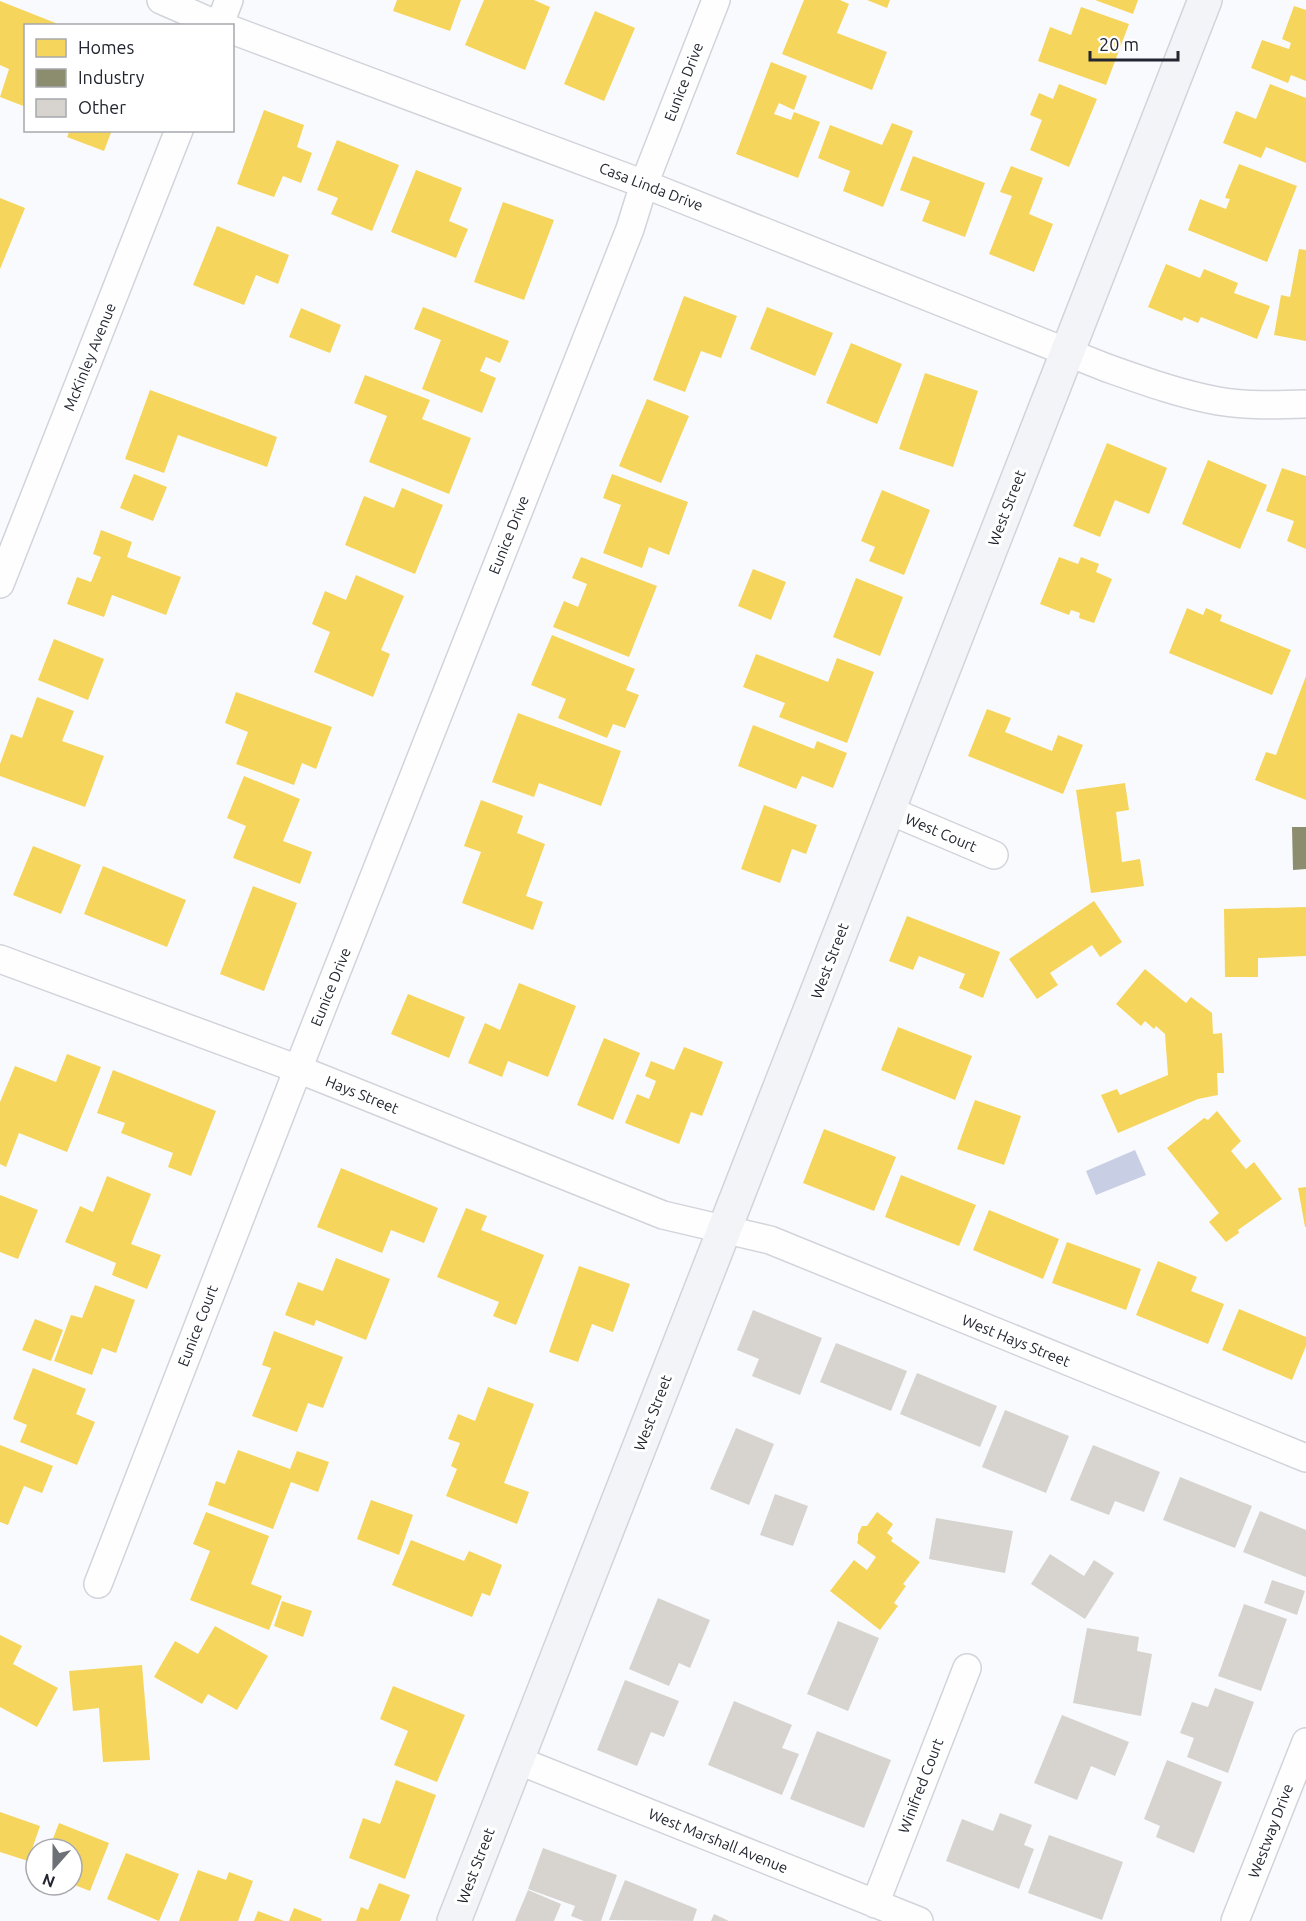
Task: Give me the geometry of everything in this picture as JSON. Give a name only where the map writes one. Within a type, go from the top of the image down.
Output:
[{"type":"main road","name":"West Street","points":[[454,1921],[1205,0]]},
{"type":"street","points":[[161,0],[218,24]]},
{"type":"street","points":[[220,24],[229,0]]},
{"type":"street","name":"Eunice Drive","points":[[298,1069],[630,229],[644,184],[716,0]]},
{"type":"street","name":"Casa Linda Drive","points":[[234,31],[644,184],[1068,352],[1170,389],[1220,401],[1267,405],[1306,404]]},
{"type":"street","name":"McKinley Avenue","points":[[0,584],[178,132]]},
{"type":"street","name":"West Court","points":[[888,810],[994,855]]},
{"type":"street","name":"Hays Street","points":[[0,959],[298,1069],[663,1215],[725,1229]]},
{"type":"street","name":"Eunice Court","points":[[98,1584],[298,1069]]},
{"type":"street","name":"West Hays Street","points":[[725,1229],[770,1240],[1306,1458]]},
{"type":"street","name":"Winifred Court","points":[[875,1904],[967,1668]]},
{"type":"street","name":"Westway Drive","points":[[1235,1921],[1306,1742]]},
{"type":"street","name":"West Marshall Avenue","points":[[517,1760],[919,1921]]},
{"type":"water","points":[[1135,1150],[1146,1175],[1096,1195],[1086,1171]]},
{"type":"building: Homes","points":[[397,0],[461,0],[450,31],[393,11]]},
{"type":"building: Homes","points":[[484,0],[534,0],[550,7],[525,70],[465,45]]},
{"type":"building: Homes","points":[[804,0],[840,0],[849,4],[837,33],[887,52],[872,90],[782,54]]},
{"type":"building: Homes","points":[[867,0],[890,0],[887,8]]},
{"type":"building: Homes","points":[[1095,0],[1138,0],[1133,14]]},
{"type":"building: Homes","points":[[0,1],[58,24],[24,24],[24,106],[0,97],[9,69],[0,65]]},
{"type":"building: Homes","points":[[1294,6],[1306,10],[1306,81],[1291,75],[1288,83],[1251,68],[1262,40],[1289,49],[1291,43],[1282,39]]},
{"type":"building: Homes","points":[[1081,7],[1129,24],[1106,85],[1038,61],[1050,27],[1071,35]]},
{"type":"building: Homes","points":[[595,11],[635,28],[604,101],[564,84]]},
{"type":"building: Homes","points":[[771,62],[807,76],[794,110],[779,103],[774,114],[791,120],[794,112],[820,122],[798,178],[736,154]]},
{"type":"building: Homes","points":[[1059,84],[1097,99],[1069,167],[1030,150],[1042,120],[1030,115],[1039,93],[1053,99]]},
{"type":"building: Homes","points":[[1270,84],[1306,98],[1306,163],[1266,147],[1261,158],[1223,143],[1236,111],[1256,119]]},
{"type":"building: Homes","points":[[264,110],[304,125],[297,147],[312,153],[301,183],[283,176],[274,197],[237,184]]},
{"type":"building: Homes","points":[[892,123],[913,131],[883,207],[843,191],[850,171],[818,158],[830,125],[882,145]]},
{"type":"building: Homes","points":[[69,132],[111,132],[104,151],[67,137]]},
{"type":"building: Homes","points":[[337,140],[399,165],[372,231],[331,214],[338,198],[317,190]]},
{"type":"building: Homes","points":[[913,156],[985,183],[965,237],[922,221],[930,201],[900,190]]},
{"type":"building: Homes","points":[[1239,164],[1297,186],[1267,262],[1188,230],[1200,199],[1226,209],[1230,199],[1225,198]]},
{"type":"building: Homes","points":[[1011,166],[1043,178],[1029,214],[1053,224],[1034,272],[989,254],[1012,196],[1000,192]]},
{"type":"building: Homes","points":[[416,170],[462,188],[449,221],[468,229],[456,258],[391,232]]},
{"type":"building: Homes","points":[[0,198],[25,208],[0,269]]},
{"type":"building: Homes","points":[[503,202],[554,220],[524,300],[474,282]]},
{"type":"building: Homes","points":[[217,226],[289,255],[278,284],[256,275],[244,305],[193,285]]},
{"type":"building: Homes","points":[[1299,249],[1306,250],[1306,341],[1274,335],[1281,295],[1290,297]]},
{"type":"building: Homes","points":[[1166,264],[1200,278],[1204,269],[1238,283],[1234,293],[1270,306],[1257,339],[1201,317],[1198,323],[1184,317],[1182,321],[1148,307]]},
{"type":"building: Homes","points":[[684,296],[737,316],[721,358],[701,351],[685,392],[653,380]]},
{"type":"building: Homes","points":[[423,307],[509,341],[500,363],[486,357],[480,371],[496,378],[482,413],[422,389],[441,340],[414,329]]},
{"type":"building: Homes","points":[[767,307],[833,333],[815,376],[750,349]]},
{"type":"building: Homes","points":[[301,308],[341,325],[330,353],[289,337]]},
{"type":"building: Homes","points":[[851,343],[902,364],[877,424],[826,403]]},
{"type":"building: Homes","points":[[925,373],[978,391],[953,467],[899,449]]},
{"type":"building: Homes","points":[[365,375],[430,400],[422,419],[471,438],[449,494],[369,462],[387,416],[354,403]]},
{"type":"building: Homes","points":[[150,390],[277,437],[267,467],[178,435],[164,473],[125,459]]},
{"type":"building: Homes","points":[[647,399],[689,416],[661,483],[619,466]]},
{"type":"building: Homes","points":[[1107,443],[1167,468],[1149,514],[1115,500],[1100,537],[1073,526]]},
{"type":"building: Homes","points":[[1208,460],[1267,485],[1240,549],[1182,524]]},
{"type":"building: Homes","points":[[1282,468],[1306,476],[1306,549],[1287,541],[1294,521],[1266,511]]},
{"type":"building: Homes","points":[[134,474],[167,487],[153,521],[120,508]]},
{"type":"building: Homes","points":[[612,474],[688,502],[669,555],[649,547],[642,568],[603,553],[621,505],[603,498]]},
{"type":"building: Homes","points":[[402,488],[443,505],[415,574],[345,545],[364,496],[394,508]]},
{"type":"building: Homes","points":[[882,490],[930,510],[904,575],[869,561],[875,547],[861,541]]},
{"type":"building: Homes","points":[[101,530],[132,542],[127,557],[181,577],[166,615],[112,595],[104,617],[67,604],[77,577],[91,582],[101,557],[93,554]]},
{"type":"building: Homes","points":[[581,557],[657,586],[629,657],[553,627],[564,601],[578,607],[587,584],[572,578]]},
{"type":"building: Homes","points":[[1059,557],[1078,564],[1081,557],[1099,564],[1096,572],[1112,579],[1094,623],[1079,618],[1080,613],[1071,610],[1069,615],[1040,604]]},
{"type":"building: Homes","points":[[753,569],[786,582],[771,620],[738,606]]},
{"type":"building: Homes","points":[[356,575],[404,596],[381,650],[390,654],[373,697],[314,672],[330,632],[312,624],[325,591],[346,600]]},
{"type":"building: Homes","points":[[856,578],[903,597],[880,656],[833,637]]},
{"type":"building: Homes","points":[[1187,608],[1203,615],[1206,608],[1222,615],[1220,621],[1291,650],[1272,695],[1169,653]]},
{"type":"building: Homes","points":[[552,635],[635,669],[626,690],[639,695],[625,728],[613,724],[607,738],[558,718],[566,699],[531,685]]},
{"type":"building: Homes","points":[[54,639],[104,659],[88,700],[38,680]]},
{"type":"building: Homes","points":[[756,654],[828,682],[837,658],[874,672],[847,743],[779,717],[785,703],[743,687]]},
{"type":"building: Homes","points":[[1306,676],[1306,800],[1255,780],[1266,752],[1276,755]]},
{"type":"building: Homes","points":[[236,692],[332,727],[316,769],[302,763],[294,785],[236,764],[248,732],[225,723]]},
{"type":"building: Homes","points":[[37,697],[74,711],[62,741],[104,756],[85,807],[0,776],[0,764],[11,734],[22,738]]},
{"type":"building: Homes","points":[[987,709],[1011,718],[1005,732],[1052,751],[1058,735],[1083,745],[1063,794],[968,756]]},
{"type":"building: Homes","points":[[518,713],[621,751],[601,806],[539,783],[534,797],[492,782]]},
{"type":"building: Homes","points":[[753,725],[814,749],[817,741],[847,753],[833,788],[802,776],[796,789],[738,766]]},
{"type":"building: Homes","points":[[244,776],[300,799],[283,841],[312,852],[300,884],[233,858],[246,826],[227,818]]},
{"type":"building: Homes","points":[[1125,783],[1129,810],[1116,812],[1122,862],[1140,859],[1144,886],[1091,893],[1076,790]]},
{"type":"building: Homes","points":[[481,800],[523,816],[517,833],[545,844],[526,896],[543,902],[533,930],[462,903],[481,852],[464,846]]},
{"type":"building: Homes","points":[[764,805],[817,825],[806,854],[792,849],[780,883],[741,869]]},
{"type":"building: Homes","points":[[33,846],[81,865],[61,914],[13,895]]},
{"type":"building: Homes","points":[[103,866],[186,900],[167,947],[84,914]]},
{"type":"building: Homes","points":[[253,886],[297,903],[264,991],[220,974]]},
{"type":"building: Homes","points":[[1094,901],[1122,942],[1100,957],[1092,945],[1050,973],[1058,985],[1037,999],[1009,959]]},
{"type":"building: Homes","points":[[1306,907],[1306,956],[1258,958],[1258,977],[1225,977],[1224,909]]},
{"type":"building: Homes","points":[[907,916],[1000,952],[983,998],[959,988],[965,974],[919,956],[913,970],[889,961]]},
{"type":"building: Homes","points":[[1145,969],[1186,1003],[1191,997],[1212,1013],[1213,1034],[1222,1033],[1224,1073],[1217,1073],[1218,1095],[1198,1099],[1118,1133],[1101,1095],[1117,1089],[1120,1095],[1168,1075],[1165,1034],[1156,1026],[1154,1029],[1145,1021],[1141,1026],[1116,1004]]},
{"type":"building: Homes","points":[[519,983],[576,1006],[548,1077],[508,1061],[502,1077],[468,1063],[485,1023],[500,1030]]},
{"type":"building: Homes","points":[[408,994],[465,1017],[449,1058],[391,1034]]},
{"type":"building: Homes","points":[[898,1027],[972,1056],[955,1100],[881,1070]]},
{"type":"building: Homes","points":[[604,1038],[640,1053],[613,1120],[577,1105]]},
{"type":"building: Homes","points":[[684,1047],[723,1062],[702,1116],[691,1112],[679,1144],[625,1123],[637,1094],[649,1099],[656,1081],[645,1076],[651,1061],[674,1070]]},
{"type":"building: Homes","points":[[67,1054],[101,1067],[67,1152],[19,1133],[6,1167],[0,1164],[0,1102],[15,1066],[56,1082]]},
{"type":"building: Homes","points":[[113,1070],[216,1111],[191,1176],[168,1167],[173,1153],[121,1133],[125,1123],[97,1113]]},
{"type":"building: Homes","points":[[975,1100],[1021,1116],[1004,1165],[957,1149]]},
{"type":"building: Homes","points":[[1217,1111],[1241,1141],[1231,1151],[1246,1169],[1254,1162],[1282,1199],[1238,1230],[1239,1233],[1226,1242],[1209,1222],[1219,1213],[1167,1148],[1204,1118],[1208,1120]]},
{"type":"building: Homes","points":[[824,1129],[896,1157],[874,1211],[803,1183]]},
{"type":"building: Homes","points":[[341,1168],[438,1208],[424,1243],[391,1230],[382,1253],[317,1227]]},
{"type":"building: Homes","points":[[901,1175],[976,1205],[959,1246],[885,1217]]},
{"type":"building: Homes","points":[[107,1176],[151,1194],[131,1244],[161,1255],[147,1289],[112,1275],[116,1263],[65,1242],[80,1206],[93,1212]]},
{"type":"building: Homes","points":[[1306,1187],[1306,1227],[1305,1227],[1298,1188]]},
{"type":"building: Homes","points":[[0,1195],[38,1210],[18,1259],[0,1252]]},
{"type":"building: Homes","points":[[466,1208],[487,1216],[481,1230],[544,1255],[516,1325],[493,1316],[499,1302],[437,1277]]},
{"type":"building: Homes","points":[[989,1210],[1059,1239],[1043,1279],[973,1250]]},
{"type":"building: Homes","points":[[1067,1242],[1141,1269],[1126,1310],[1052,1283]]},
{"type":"building: Homes","points":[[336,1258],[390,1279],[366,1340],[316,1320],[314,1326],[285,1315],[298,1282],[323,1291]]},
{"type":"building: Homes","points":[[1158,1261],[1197,1277],[1191,1291],[1224,1304],[1208,1344],[1136,1315]]},
{"type":"building: Homes","points":[[579,1266],[630,1284],[613,1332],[592,1324],[578,1362],[549,1352]]},
{"type":"building: Homes","points":[[95,1285],[135,1300],[116,1353],[102,1348],[92,1375],[54,1361],[71,1315],[82,1318]]},
{"type":"building: Homes","points":[[1239,1309],[1306,1337],[1306,1346],[1292,1380],[1222,1350]]},
{"type":"building: Homes","points":[[35,1319],[63,1330],[51,1361],[22,1350]]},
{"type":"building: Homes","points":[[274,1331],[343,1357],[323,1408],[308,1403],[297,1432],[252,1416],[271,1368],[262,1365]]},
{"type":"building: Homes","points":[[33,1368],[86,1389],[76,1414],[95,1422],[77,1465],[20,1442],[27,1425],[13,1419]]},
{"type":"building: Homes","points":[[488,1387],[534,1404],[504,1483],[529,1492],[517,1524],[446,1496],[457,1469],[451,1466],[460,1443],[448,1439],[458,1414],[475,1421]]},
{"type":"building: Homes","points":[[0,1445],[53,1466],[42,1493],[24,1486],[8,1525],[0,1522]]},
{"type":"building: Homes","points":[[238,1450],[290,1469],[297,1451],[329,1462],[318,1492],[291,1482],[273,1529],[208,1505],[216,1481],[225,1484]]},
{"type":"building: Homes","points":[[371,1500],[413,1515],[399,1555],[357,1539]]},
{"type":"building: Homes","points":[[206,1512],[269,1536],[251,1584],[282,1596],[269,1630],[190,1600],[210,1551],[193,1544]]},
{"type":"building: Homes","points":[[877,1512],[893,1524],[887,1533],[893,1538],[891,1541],[920,1562],[903,1584],[906,1586],[894,1603],[898,1606],[880,1630],[830,1591],[854,1560],[867,1570],[876,1557],[857,1543],[862,1526],[867,1526]]},
{"type":"building: Homes","points":[[411,1540],[464,1561],[469,1551],[502,1565],[490,1596],[482,1593],[472,1617],[392,1585]]},
{"type":"building: Homes","points":[[282,1601],[312,1611],[303,1637],[274,1626]]},
{"type":"building: Homes","points":[[215,1626],[268,1656],[237,1710],[208,1694],[202,1704],[154,1677],[175,1641],[198,1654]]},
{"type":"building: Homes","points":[[0,1635],[22,1646],[13,1664],[58,1688],[37,1727],[0,1707]]},
{"type":"building: Homes","points":[[142,1665],[150,1760],[103,1762],[99,1708],[73,1711],[69,1671]]},
{"type":"building: Homes","points":[[393,1686],[465,1715],[437,1782],[394,1765],[408,1731],[380,1719]]},
{"type":"building: Homes","points":[[396,1780],[436,1795],[405,1879],[349,1858],[363,1818],[380,1824]]},
{"type":"building: Homes","points":[[0,1812],[40,1826],[36,1837],[24,1837],[24,1860],[0,1852]]},
{"type":"building: Homes","points":[[59,1823],[109,1843],[90,1891],[84,1889],[84,1837],[54,1837]]},
{"type":"building: Homes","points":[[126,1853],[179,1874],[159,1921],[107,1899]]},
{"type":"building: Homes","points":[[198,1870],[226,1880],[229,1872],[253,1881],[238,1921],[179,1921]]},
{"type":"building: Homes","points":[[379,1883],[410,1895],[400,1921],[356,1921],[361,1907],[368,1910]]},
{"type":"building: Homes","points":[[294,1908],[322,1919],[321,1921],[289,1921]]},
{"type":"building: Homes","points":[[258,1911],[284,1921],[254,1921]]},
{"type":"building: Industry","points":[[1292,827],[1306,827],[1306,869],[1293,870]]},
{"type":"building: Other","points":[[753,1310],[822,1338],[800,1395],[752,1376],[759,1359],[737,1350]]},
{"type":"building: Other","points":[[836,1343],[907,1371],[891,1411],[820,1382]]},
{"type":"building: Other","points":[[917,1373],[997,1406],[980,1447],[900,1414]]},
{"type":"building: Other","points":[[1005,1410],[1069,1436],[1046,1493],[982,1467]]},
{"type":"building: Other","points":[[736,1428],[774,1444],[749,1505],[710,1489]]},
{"type":"building: Other","points":[[1093,1445],[1160,1472],[1144,1512],[1115,1501],[1109,1515],[1070,1500]]},
{"type":"building: Other","points":[[1180,1477],[1252,1506],[1235,1548],[1163,1520]]},
{"type":"building: Other","points":[[775,1494],[808,1506],[793,1546],[760,1535]]},
{"type":"building: Other","points":[[1260,1511],[1306,1530],[1306,1577],[1243,1552]]},
{"type":"building: Other","points":[[936,1518],[1013,1531],[1005,1573],[929,1559]]},
{"type":"building: Other","points":[[1050,1554],[1084,1576],[1094,1560],[1114,1573],[1085,1619],[1031,1584]]},
{"type":"building: Other","points":[[1272,1580],[1305,1591],[1297,1615],[1264,1603]]},
{"type":"building: Other","points":[[658,1598],[710,1620],[690,1668],[679,1663],[669,1686],[629,1669]]},
{"type":"building: Other","points":[[1244,1604],[1287,1619],[1261,1691],[1218,1676]]},
{"type":"building: Other","points":[[838,1621],[879,1638],[848,1711],[807,1694]]},
{"type":"building: Other","points":[[1087,1628],[1139,1637],[1137,1651],[1152,1654],[1141,1716],[1073,1703]]},
{"type":"building: Other","points":[[625,1680],[679,1701],[664,1737],[651,1732],[637,1766],[597,1750]]},
{"type":"building: Other","points":[[1215,1688],[1254,1702],[1228,1773],[1187,1757],[1194,1738],[1180,1733],[1192,1702],[1208,1707]]},
{"type":"building: Other","points":[[734,1701],[792,1725],[782,1748],[799,1754],[782,1795],[708,1765]]},
{"type":"building: Other","points":[[1062,1715],[1129,1742],[1115,1776],[1091,1766],[1077,1800],[1034,1783]]},
{"type":"building: Other","points":[[817,1731],[891,1760],[864,1828],[790,1799]]},
{"type":"building: Other","points":[[1167,1760],[1222,1782],[1194,1853],[1156,1837],[1160,1826],[1144,1819]]},
{"type":"building: Other","points":[[1000,1813],[1032,1825],[1024,1845],[1034,1849],[1019,1889],[946,1861],[962,1819],[993,1831]]},
{"type":"building: Other","points":[[1049,1835],[1123,1862],[1102,1920],[1028,1893]]},
{"type":"building: Other","points":[[543,1848],[617,1875],[601,1921],[584,1921],[571,1916],[575,1906],[528,1889]]},
{"type":"building: Other","points":[[625,1880],[697,1909],[693,1921],[609,1920]]},
{"type":"building: Other","points":[[528,1890],[561,1904],[554,1921],[515,1921]]},
{"type":"building: Other","points":[[714,1914],[729,1921],[711,1921]]}]
